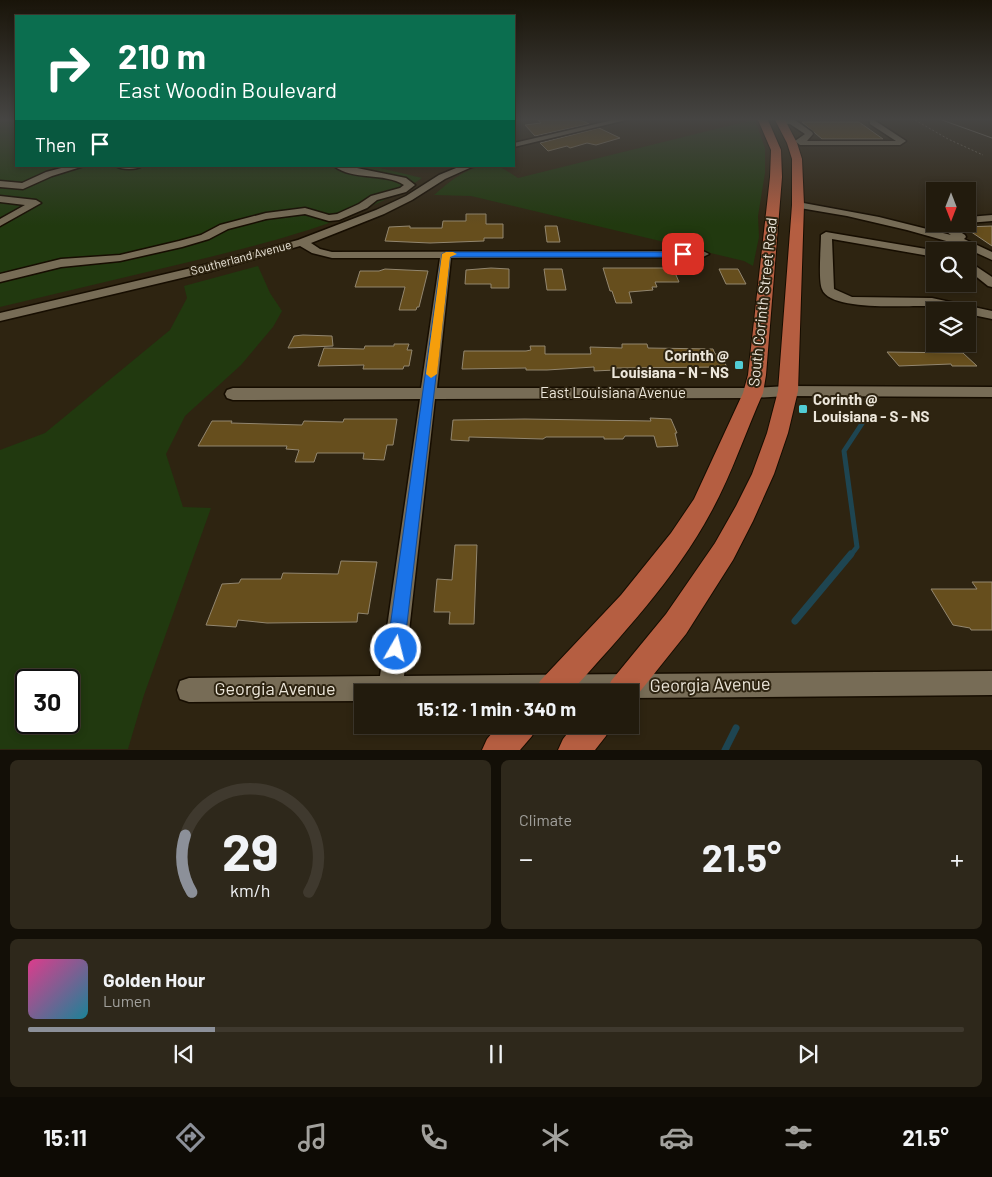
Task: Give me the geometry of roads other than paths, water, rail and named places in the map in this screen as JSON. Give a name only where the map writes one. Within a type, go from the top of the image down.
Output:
[{"type":"main road","name":"South Corinth Street Road","points":[[559,684],[631,604],[680,541],[703,505],[753,393],[757,375],[774,201],[774,155]]},
{"type":"main road","points":[[783,155],[787,163],[797,174]]},
{"type":"main road","name":"South Corinth Street Road","points":[[629,684],[686,612],[755,494],[773,449],[783,417],[788,391],[798,205],[798,155]]},
{"type":"main road","points":[[774,201],[798,205]]},
{"type":"main road","points":[[498,750],[513,734]]},
{"type":"main road","points":[[574,750],[587,734]]},
{"type":"street","points":[[0,224],[36,202],[0,199],[49,174],[76,167]]},
{"type":"street","points":[[0,278],[62,263],[120,258],[182,244],[205,237],[224,228],[266,216],[305,211],[329,218],[339,217],[363,206],[374,198],[403,190],[410,185],[406,181],[376,174],[351,171],[341,167]]},
{"type":"street","name":"Southerland Avenue","points":[[0,317],[226,263],[302,242],[380,212],[409,198],[445,169],[462,167]]},
{"type":"street","points":[[0,184],[23,186]]},
{"type":"street","points":[[798,205],[842,211],[901,225],[979,248]]},
{"type":"street","points":[[976,219],[992,218]]},
{"type":"street","points":[[901,225],[926,223]]},
{"type":"street","points":[[954,232],[992,257]]},
{"type":"street","points":[[926,252],[826,235],[828,289],[832,294],[850,301],[932,302],[992,314]]},
{"type":"street","points":[[302,242],[316,251],[332,255],[703,254]]},
{"type":"street","points":[[391,684],[446,254]]},
{"type":"street","points":[[976,271],[992,282]]},
{"type":"street","name":"East Louisiana Avenue","points":[[233,394],[753,393],[788,391],[992,392]]},
{"type":"street","name":"Georgia Avenue","points":[[639,689],[992,683]]},
{"type":"street","name":"Georgia Avenue","points":[[189,690],[354,688]]},
{"type":"waterway","points":[[850,556],[857,547],[844,451],[867,416]]},
{"type":"waterway","points":[[795,621],[851,554]]},
{"type":"waterway","points":[[725,750],[736,728]]},
{"type":"place","name":"Corinth @ Louisiana - N - NS","points":[[739,365]]},
{"type":"place","name":"Corinth @ Louisiana - S - NS","points":[[803,409]]}]
